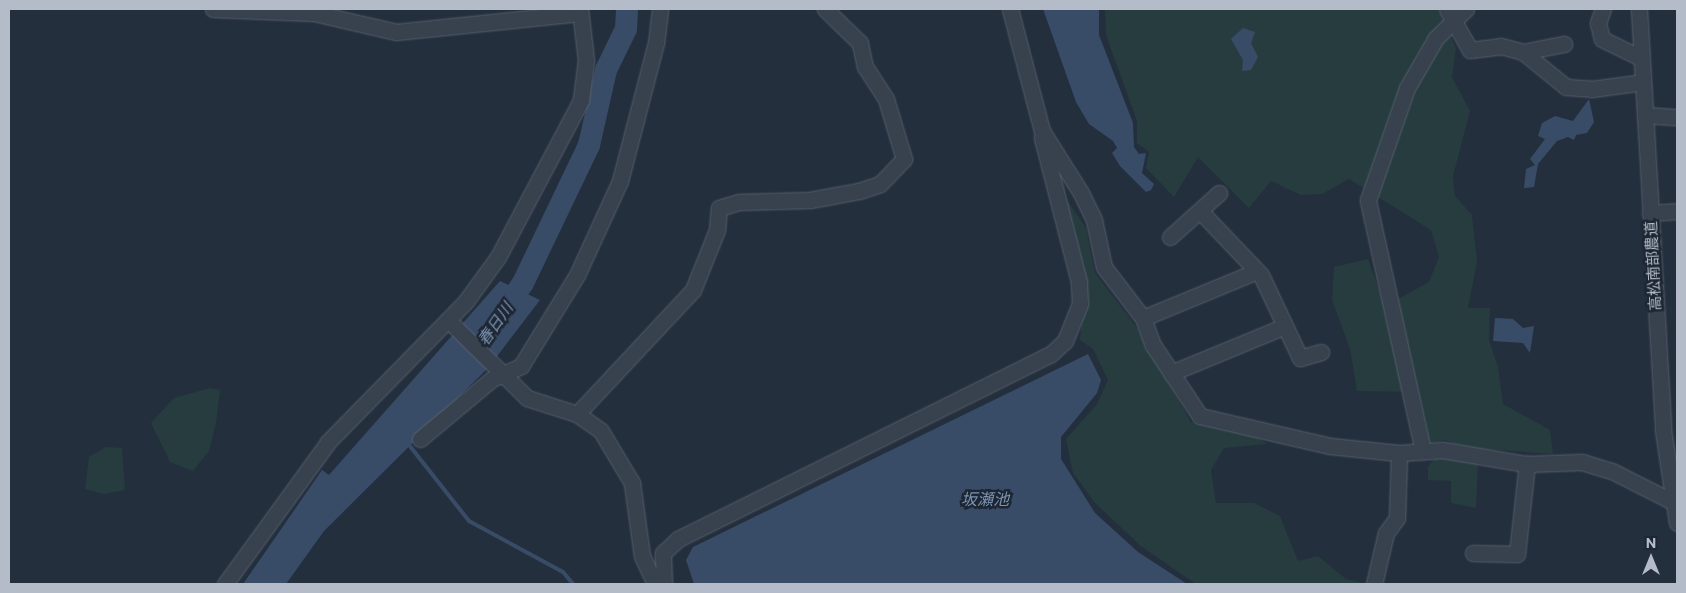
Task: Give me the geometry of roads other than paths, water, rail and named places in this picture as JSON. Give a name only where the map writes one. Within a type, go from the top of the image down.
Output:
[{"type":"street","points":[[213,9],[314,13],[396,32],[580,11],[586,60],[581,100],[498,257],[450,322],[328,442],[226,584]]},
{"type":"street","points":[[420,440],[492,379],[521,366],[550,321],[620,181],[656,43],[660,9]]},
{"type":"street","points":[[577,414],[693,290],[717,230],[719,208],[739,202],[810,200],[860,190],[880,184],[904,159],[886,99],[865,66],[860,43],[825,9]]},
{"type":"street","points":[[664,584],[663,554],[678,539],[1051,354],[1065,341],[1080,304],[1079,282],[1010,9]]},
{"type":"street","points":[[1423,452],[1368,200],[1407,88],[1450,15],[1466,9]]},
{"type":"street","points":[[1603,9],[1598,22],[1602,39],[1642,58]]},
{"type":"street","name":"高松南部農道","points":[[1639,9],[1650,213],[1677,523]]},
{"type":"street","points":[[1450,15],[1470,50],[1502,46],[1523,52],[1566,87],[1592,89],[1643,82]]},
{"type":"street","points":[[1523,52],[1564,44]]},
{"type":"street","points":[[1645,115],[1677,117]]},
{"type":"street","points":[[1042,132],[1090,211],[1104,267],[1143,318],[1171,373],[1200,416],[1330,446],[1399,452],[1443,450],[1527,464],[1582,462],[1612,472],[1674,503]]},
{"type":"street","points":[[1170,237],[1219,193]]},
{"type":"street","points":[[1200,211],[1258,271],[1300,358],[1321,352]]},
{"type":"street","points":[[1650,213],[1677,212]]},
{"type":"street","points":[[1143,318],[1258,271]]},
{"type":"street","points":[[450,322],[504,372],[527,398],[577,414],[601,431],[632,483],[642,556],[655,584]]},
{"type":"street","points":[[1171,373],[1285,326]]},
{"type":"street","points":[[1374,584],[1386,533],[1397,518],[1399,452]]},
{"type":"street","points":[[1473,553],[1517,554],[1527,464]]},
{"type":"water","points":[[1043,9],[1099,9],[1099,35],[1133,123],[1134,147],[1139,154],[1146,153],[1142,173],[1154,184],[1151,190],[1146,192],[1120,166],[1112,153],[1117,148],[1113,141],[1089,124],[1076,102]]},
{"type":"water","points":[[1243,28],[1255,32],[1251,43],[1258,57],[1251,70],[1242,71],[1243,60],[1231,39]]},
{"type":"water","points":[[1589,99],[1594,122],[1587,133],[1576,135],[1574,140],[1568,137],[1557,141],[1538,164],[1534,187],[1524,188],[1526,169],[1535,165],[1530,159],[1545,139],[1538,136],[1542,123],[1555,116],[1573,121]]},
{"type":"water","points":[[500,281],[540,300],[488,368],[324,531],[286,584],[243,584],[322,470],[329,475]]},
{"type":"water","points":[[1495,318],[1513,319],[1523,328],[1534,326],[1530,353],[1523,343],[1493,341]]},
{"type":"water","name":"坂瀬池","points":[[1088,354],[1101,380],[1097,393],[1061,437],[1061,459],[1095,513],[1138,552],[1187,584],[694,584],[686,560],[693,547]]},
{"type":"waterway","name":"春日川","points":[[502,315],[523,283],[589,145],[606,70],[626,29],[627,9]]},
{"type":"waterway","points":[[409,445],[469,521],[563,572],[573,584]]}]
